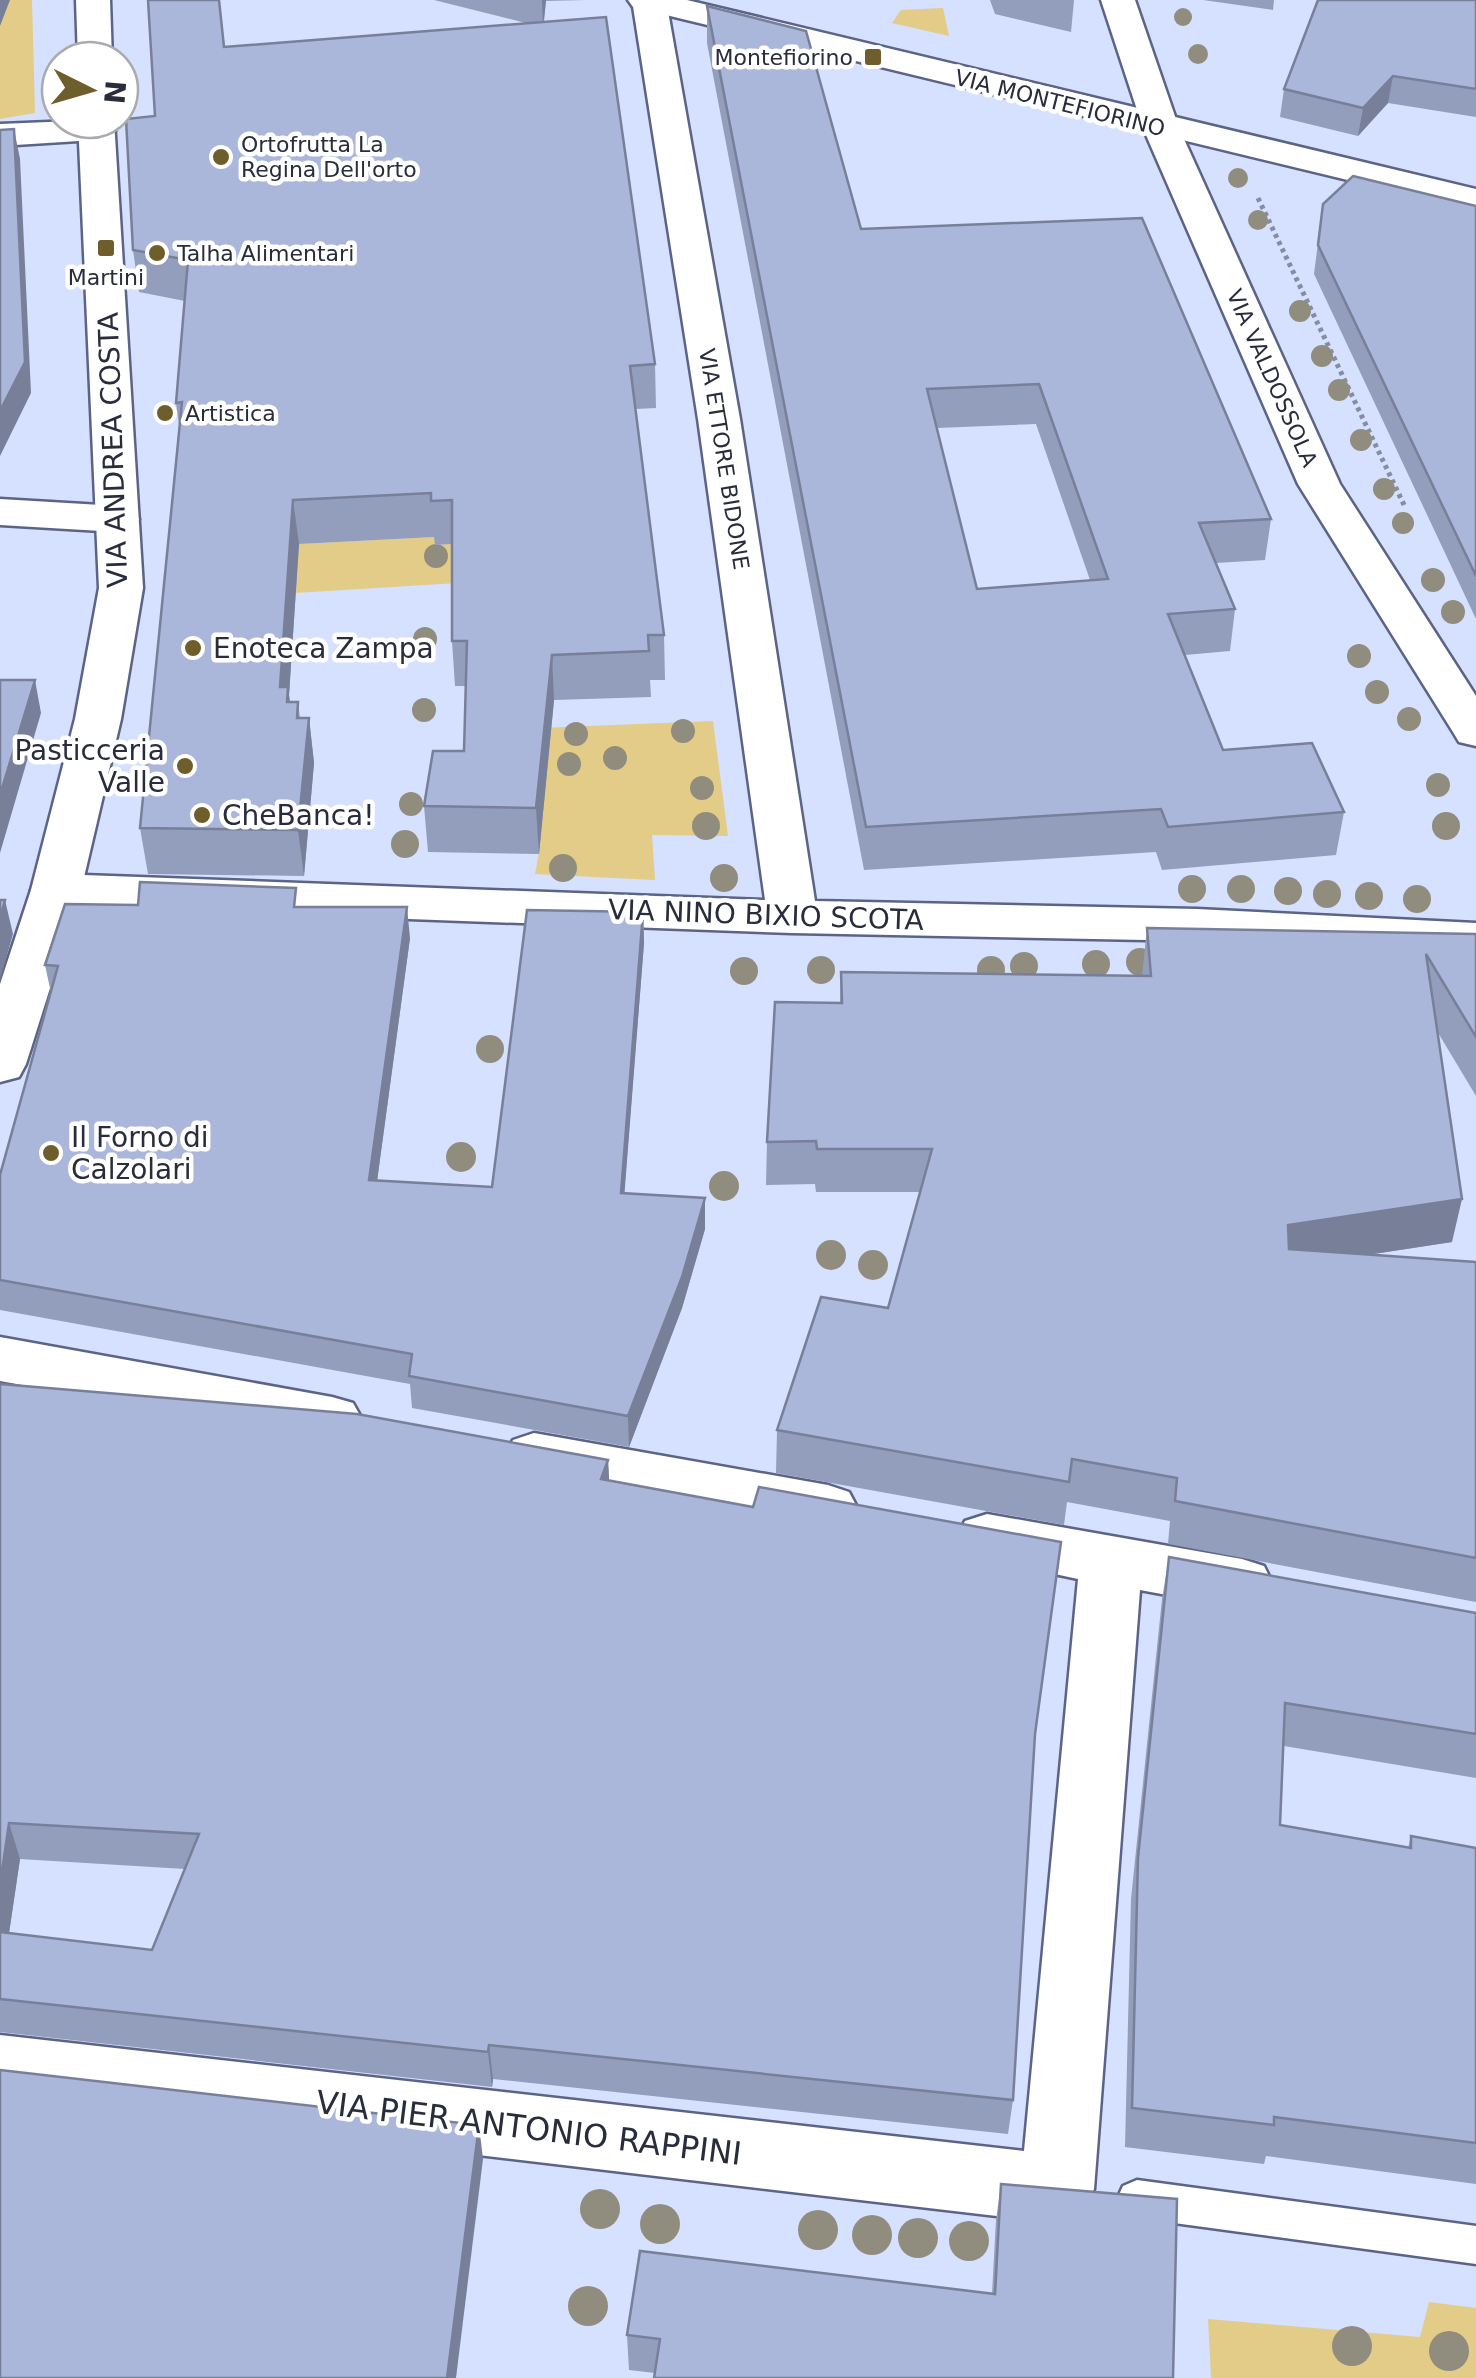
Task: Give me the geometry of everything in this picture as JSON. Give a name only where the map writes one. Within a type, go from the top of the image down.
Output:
[{"type":"street","points":[[93,0],[94,40]]},
{"type":"street","name":"VIA MONTEFIORINO","points":[[648,0],[1161,128],[1476,200]]},
{"type":"street","name":"VIA ETTORE BIDONE","points":[[648,0],[722,438],[792,917]]},
{"type":"street","name":"VIA VALDOSSOLA","points":[[1118,0],[1161,128],[1319,484],[1476,732]]},
{"type":"street","points":[[0,135],[40,131]]},
{"type":"street","name":"VIA ANDREA COSTA","points":[[5,1036],[56,890],[98,720],[121,588],[98,140]]},
{"type":"street","points":[[0,512],[118,519]]},
{"type":"street","name":"VIA NINO BIXIO SCOTA","points":[[56,890],[792,917],[1197,925],[1476,939]]},
{"type":"street","points":[[0,1359],[389,1430]]},
{"type":"street","points":[[486,1447],[876,1518]]},
{"type":"street","points":[[935,1528],[1303,1596]]},
{"type":"street","points":[[1057,2189],[1112,1560]]},
{"type":"street","name":"VIA PIER ANTONIO RAPPINI","points":[[0,2067],[1057,2189]]},
{"type":"lane","name":"VIA PIER ANTONIO RAPPINI","points":[[1057,2189],[1476,2244]]},
{"type":"path","points":[[1252,186],[1407,511]]},
{"type":"shaded area","points":[[0,0],[32,0],[35,113],[0,119]]},
{"type":"shaded area","points":[[943,8],[949,36],[892,23],[901,10]]},
{"type":"shaded area","points":[[434,537],[436,545],[468,543],[557,577],[295,593],[299,544]]},
{"type":"shaded area","points":[[713,721],[728,836],[652,835],[655,880],[535,874],[539,853],[487,730]]},
{"type":"shaded area","points":[[1429,2302],[1476,2308],[1476,2378],[1211,2378],[1208,2319],[1420,2337]]},
{"type":"building","points":[[148,0],[219,0],[224,47],[606,17],[655,364],[630,366],[664,635],[648,635],[649,651],[552,655],[536,808],[424,806],[433,751],[464,751],[467,641],[452,641],[452,500],[431,501],[431,493],[293,500],[280,687],[288,687],[287,702],[298,702],[297,718],[309,718],[298,830],[140,828],[182,402],[176,403],[188,260],[133,250],[127,140],[140,140],[140,118],[155,116]]},
{"type":"building","points":[[1318,0],[1476,0],[1476,89],[1393,76],[1363,108],[1284,89]]},
{"type":"building","points":[[707,6],[806,31],[861,229],[1142,218],[1271,519],[1199,523],[1235,609],[1168,614],[1223,750],[1312,743],[1344,812],[1168,827],[1161,809],[866,827]],"holes":[[[1039,384],[1108,579],[977,589],[927,389]]]},
{"type":"building","points":[[14,129],[25,362],[0,411],[0,130]]},
{"type":"building","points":[[1353,176],[1476,206],[1476,576],[1318,245],[1323,204]]},
{"type":"building","points":[[0,680],[35,680],[0,795]]},
{"type":"building","points":[[140,882],[296,888],[294,907],[407,907],[369,1180],[492,1187],[527,910],[643,912],[621,1193],[705,1198],[682,1277],[628,1416],[409,1376],[412,1354],[0,1280],[0,1175],[58,966],[45,965],[65,904],[138,905]]},
{"type":"building","points":[[1147,928],[1476,934],[1476,1037],[1426,954],[1462,1199],[1288,1225],[1289,1249],[1476,1262],[1476,1558],[1175,1501],[1177,1478],[1072,1459],[1069,1482],[777,1430],[821,1297],[888,1308],[932,1149],[817,1149],[816,1141],[767,1142],[775,1002],[842,1003],[841,972],[1151,976]]},
{"type":"building","points":[[0,1384],[357,1414],[608,1460],[601,1479],[753,1507],[759,1487],[1061,1542],[1035,1734],[1013,2100],[489,2045],[488,2052],[0,1999],[0,1932],[152,1950],[199,1834],[9,1823],[0,1885]]},
{"type":"building","points":[[1169,1557],[1476,1613],[1476,1734],[1285,1703],[1280,1825],[1411,1848],[1411,1836],[1476,1848],[1476,2143],[1274,2117],[1274,2125],[1132,2108],[1138,1858]]},
{"type":"building","points":[[0,2070],[479,2125],[447,2378],[0,2378]]},
{"type":"building","points":[[1001,2184],[1177,2199],[1173,2378],[654,2378],[660,2339],[627,2335],[640,2251],[995,2294]]},
{"type":"place","name":"Montefiorino","points":[[873,57]]},
{"type":"place","name":"Ortofrutta La Regina Dell'orto","points":[[221,157]]},
{"type":"place","name":"Martini","points":[[106,248]]},
{"type":"place","name":"Talha Alimentari","points":[[157,253]]},
{"type":"place","name":"Artistica","points":[[165,413]]},
{"type":"place","name":"Enoteca Zampa","points":[[193,648]]},
{"type":"place","name":"Pasticceria Valle","points":[[185,766]]},
{"type":"place","name":"CheBanca!","points":[[202,815]]},
{"type":"place","name":"Il Forno di Calzolari","points":[[51,1153]]}]
